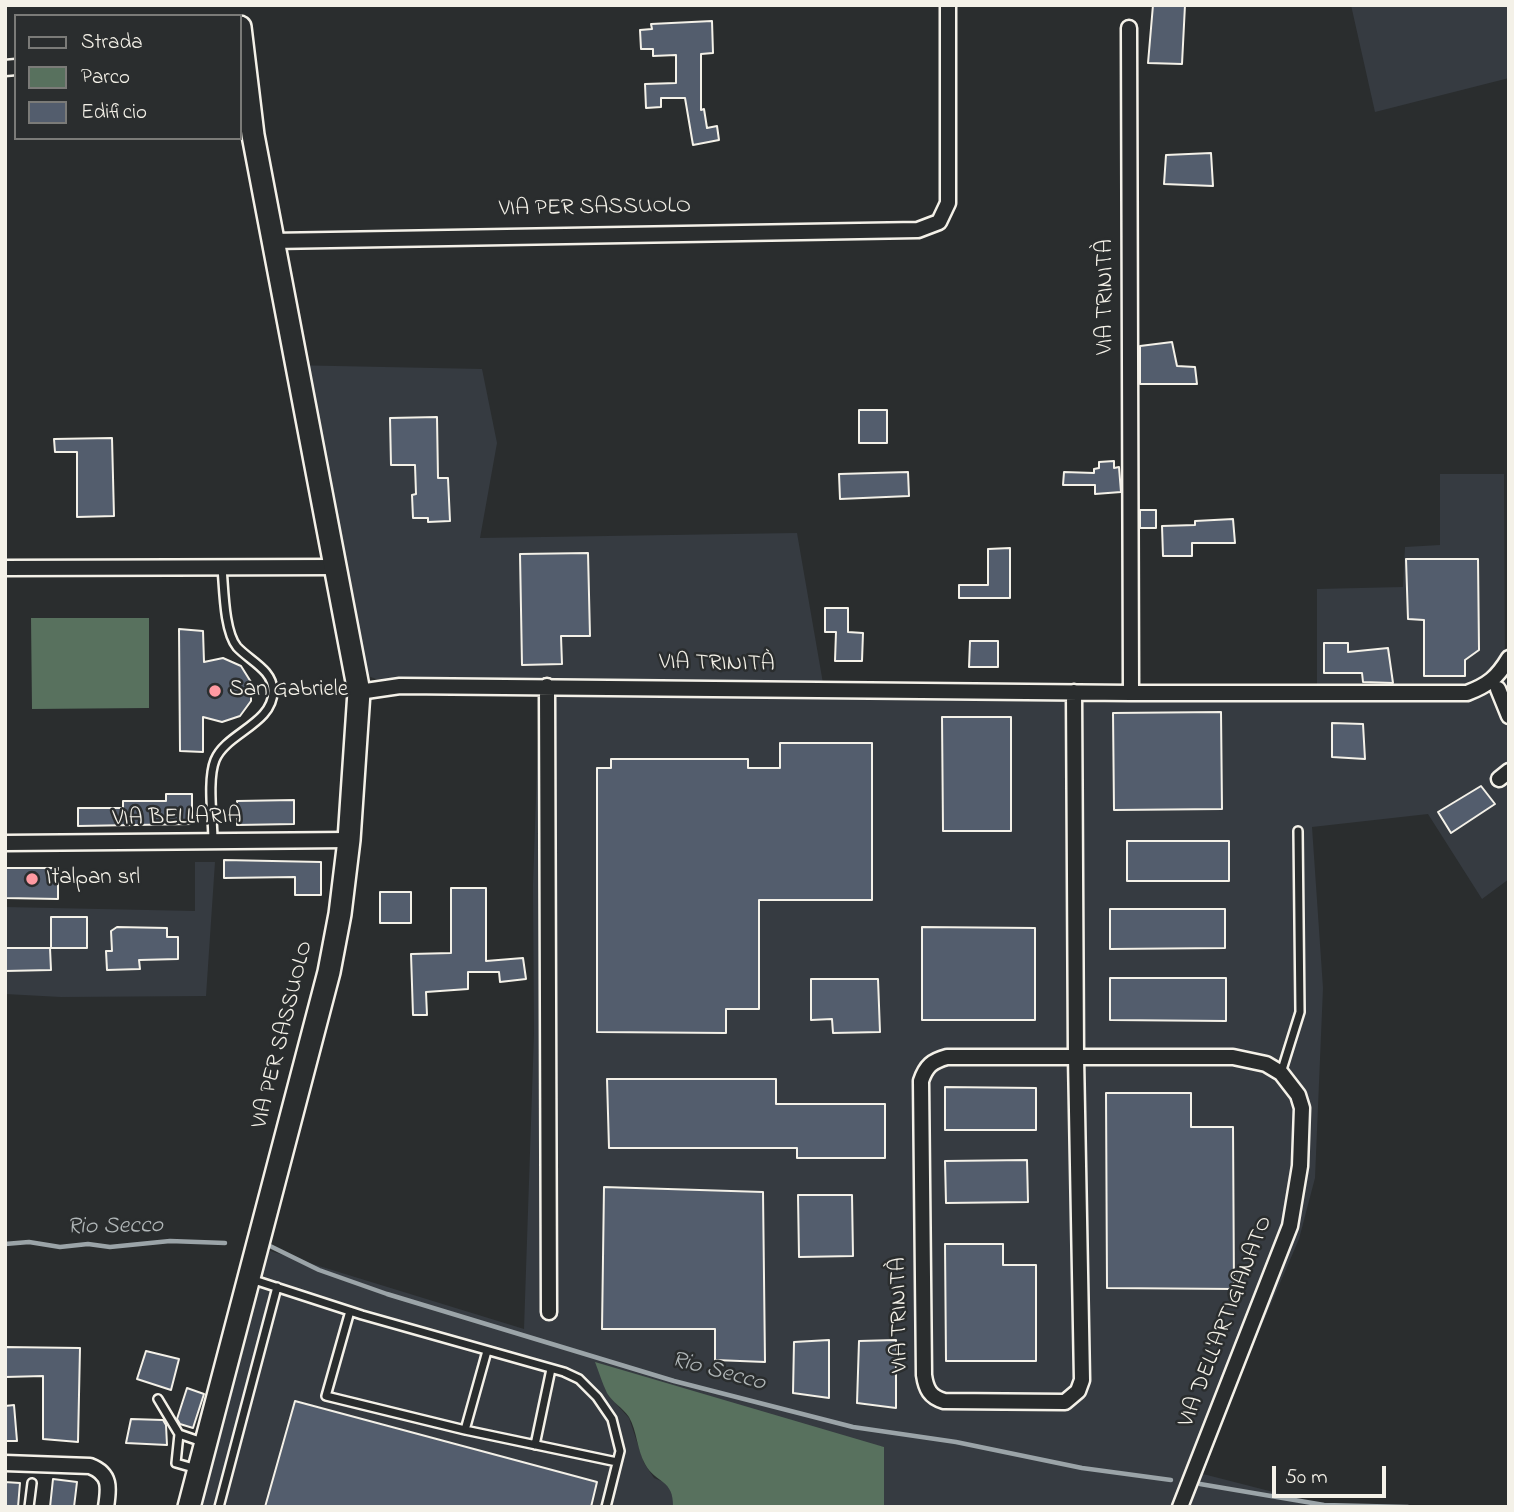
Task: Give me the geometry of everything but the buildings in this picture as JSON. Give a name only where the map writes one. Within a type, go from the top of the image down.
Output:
[{"type":"main road","name":"VIA PER SASSUOLO","points":[[189,1507],[329,972],[340,914],[349,840],[359,692],[272,241],[242,56]]},
{"type":"street","name":"VIA PER SASSUOLO","points":[[272,241],[918,230],[939,222],[948,203],[948,5]]},
{"type":"street","name":"VIA TRINITÀ","points":[[1129,28],[1131,693]]},
{"type":"street","points":[[5,568],[337,567]]},
{"type":"street","points":[[1509,658],[1502,671],[1498,689],[1509,716]]},
{"type":"street","name":"VIA TRINITÀ","points":[[359,692],[400,686],[1131,693],[1467,693],[1498,689]]},
{"type":"street","points":[[547,686],[550,1312]]},
{"type":"street","name":"VIA TRINITÀ","points":[[1074,692],[1076,1057],[1082,1380],[1078,1391],[1065,1402],[937,1399],[929,1393],[924,1375],[921,1081],[926,1068],[934,1060],[947,1056],[1076,1057],[1233,1057],[1266,1064],[1282,1073]]},
{"type":"street","name":"VIA BELLARIA","points":[[5,842],[349,840]]},
{"type":"street","name":"VIA DELL'ARTIGIANATO","points":[[1180,1507],[1290,1226],[1300,1166],[1302,1108],[1298,1095],[1282,1073]]},
{"type":"street","points":[[5,1463],[90,1466],[104,1473],[108,1483],[106,1507]]},
{"type":"lane","points":[[213,841],[212,774],[215,759],[260,717],[267,709],[273,693],[272,681],[267,673],[232,639],[222,567]]},
{"type":"lane","points":[[1282,1073],[1300,1012],[1298,831]]},
{"type":"lane","points":[[250,1279],[350,1311],[551,1368],[579,1379],[597,1397],[612,1419],[620,1451],[606,1507]]},
{"type":"lane","points":[[219,1507],[277,1287]]},
{"type":"lane","points":[[350,1311],[326,1396],[535,1446],[617,1462]]},
{"type":"lane","points":[[465,1430],[488,1350]]},
{"type":"lane","points":[[535,1446],[551,1368]]},
{"type":"lane","points":[[158,1399],[178,1434],[176,1463],[198,1469]]},
{"type":"lane","points":[[178,1434],[205,1443]]},
{"type":"lane","points":[[29,1507],[32,1483]]},
{"type":"shaded area","points":[[1351,5],[1509,5],[1509,78],[1375,112]]},
{"type":"shaded area","points":[[287,365],[482,369],[497,443],[480,538],[797,533],[824,689],[1317,684],[1317,589],[1403,587],[1405,547],[1440,545],[1440,474],[1504,474],[1505,680],[1509,685],[1509,879],[1482,899],[1428,814],[1312,827],[1323,988],[1315,1178],[1299,1239],[1239,1378],[1203,1474],[1324,1507],[884,1507],[884,1447],[608,1395],[629,1418],[644,1463],[654,1478],[666,1483],[671,1489],[673,1507],[201,1507],[267,1250],[524,1329],[534,1034],[533,885],[540,680],[376,679],[368,676],[343,550]]},
{"type":"shaded area","points":[[195,862],[215,862],[206,996],[61,997],[5,994],[5,907],[195,911]]},
{"type":"green space","points":[[31,618],[149,618],[149,708],[32,709]]},
{"type":"green space","points":[[595,1362],[884,1447],[884,1507],[673,1507],[671,1491],[645,1464],[629,1417],[607,1393]]},
{"type":"waterway","name":"Rio Secco","points":[[5,1244],[29,1242],[60,1247],[88,1244],[110,1247],[170,1241],[225,1243]]},
{"type":"waterway","name":"Rio Secco","points":[[270,1246],[319,1270],[387,1294],[674,1381],[853,1427],[956,1442],[1082,1468],[1171,1480]]},
{"type":"waterway","name":"Rio Secco","points":[[1200,1484],[1324,1505],[1408,1507]]},
{"type":"place","name":"San Gabriele","points":[[215,691]]},
{"type":"place","name":"Italpan srl","points":[[32,879]]}]
